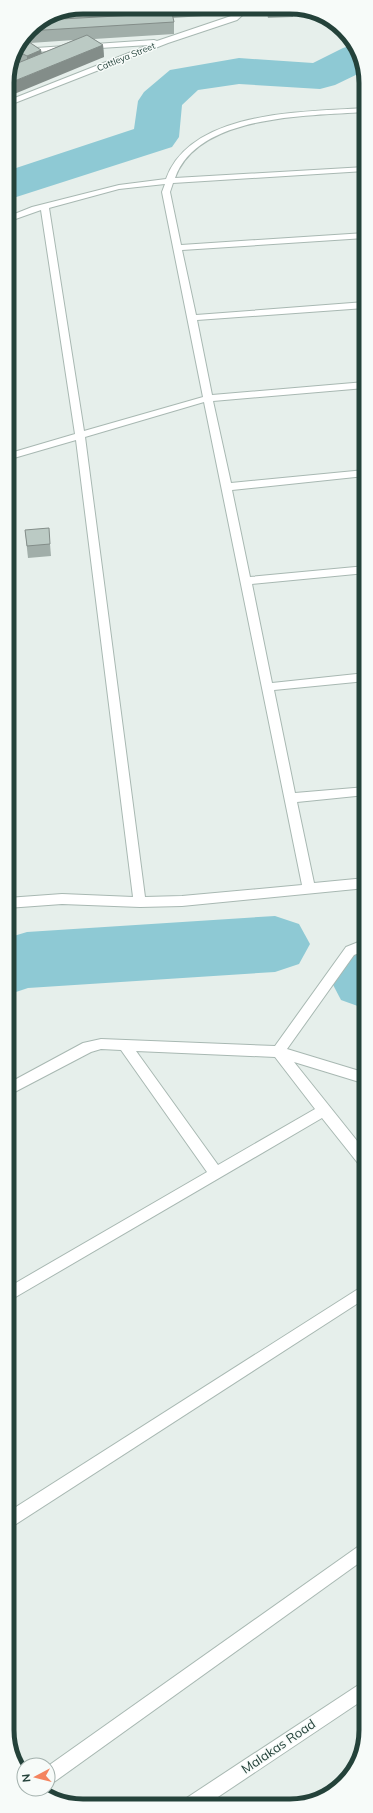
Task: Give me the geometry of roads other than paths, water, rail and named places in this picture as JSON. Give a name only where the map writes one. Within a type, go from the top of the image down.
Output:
[{"type":"street","name":"Cattleya Street","points":[[14,101],[165,41],[234,18],[239,14]]},
{"type":"street","points":[[22,51],[165,41]]},
{"type":"street","points":[[309,889],[166,192],[179,161],[205,138],[212,135],[254,120],[359,111]]},
{"type":"street","points":[[14,218],[45,207],[118,188],[171,182],[359,169]]},
{"type":"street","points":[[45,207],[80,436],[140,902]]},
{"type":"street","points":[[177,248],[359,234]]},
{"type":"street","points":[[192,318],[359,306]]},
{"type":"street","points":[[14,455],[209,398],[359,386]]},
{"type":"street","points":[[227,486],[359,474]]},
{"type":"street","points":[[246,581],[359,570]]},
{"type":"street","points":[[268,687],[359,679]]},
{"type":"street","points":[[291,798],[359,792]]},
{"type":"street","points":[[14,902],[62,899],[140,902],[182,901],[359,884]]},
{"type":"street","points":[[278,1052],[350,952],[359,948]]},
{"type":"street","points":[[14,1087],[88,1047],[101,1044],[278,1052],[359,1077]]},
{"type":"street","points":[[124,1045],[216,1174]]},
{"type":"street","points":[[278,1052],[359,1154]]},
{"type":"street","points":[[14,1292],[324,1110]]},
{"type":"street","points":[[14,1517],[359,1295]]},
{"type":"street","points":[[56,1770],[359,1555]]},
{"type":"street","name":"Malakas Road","points":[[200,1799],[359,1693]]},
{"type":"waterway","points":[[14,184],[156,137],[160,101],[185,79],[239,71],[320,76],[354,59]]},
{"type":"waterway","points":[[14,965],[27,960],[275,944]]}]
